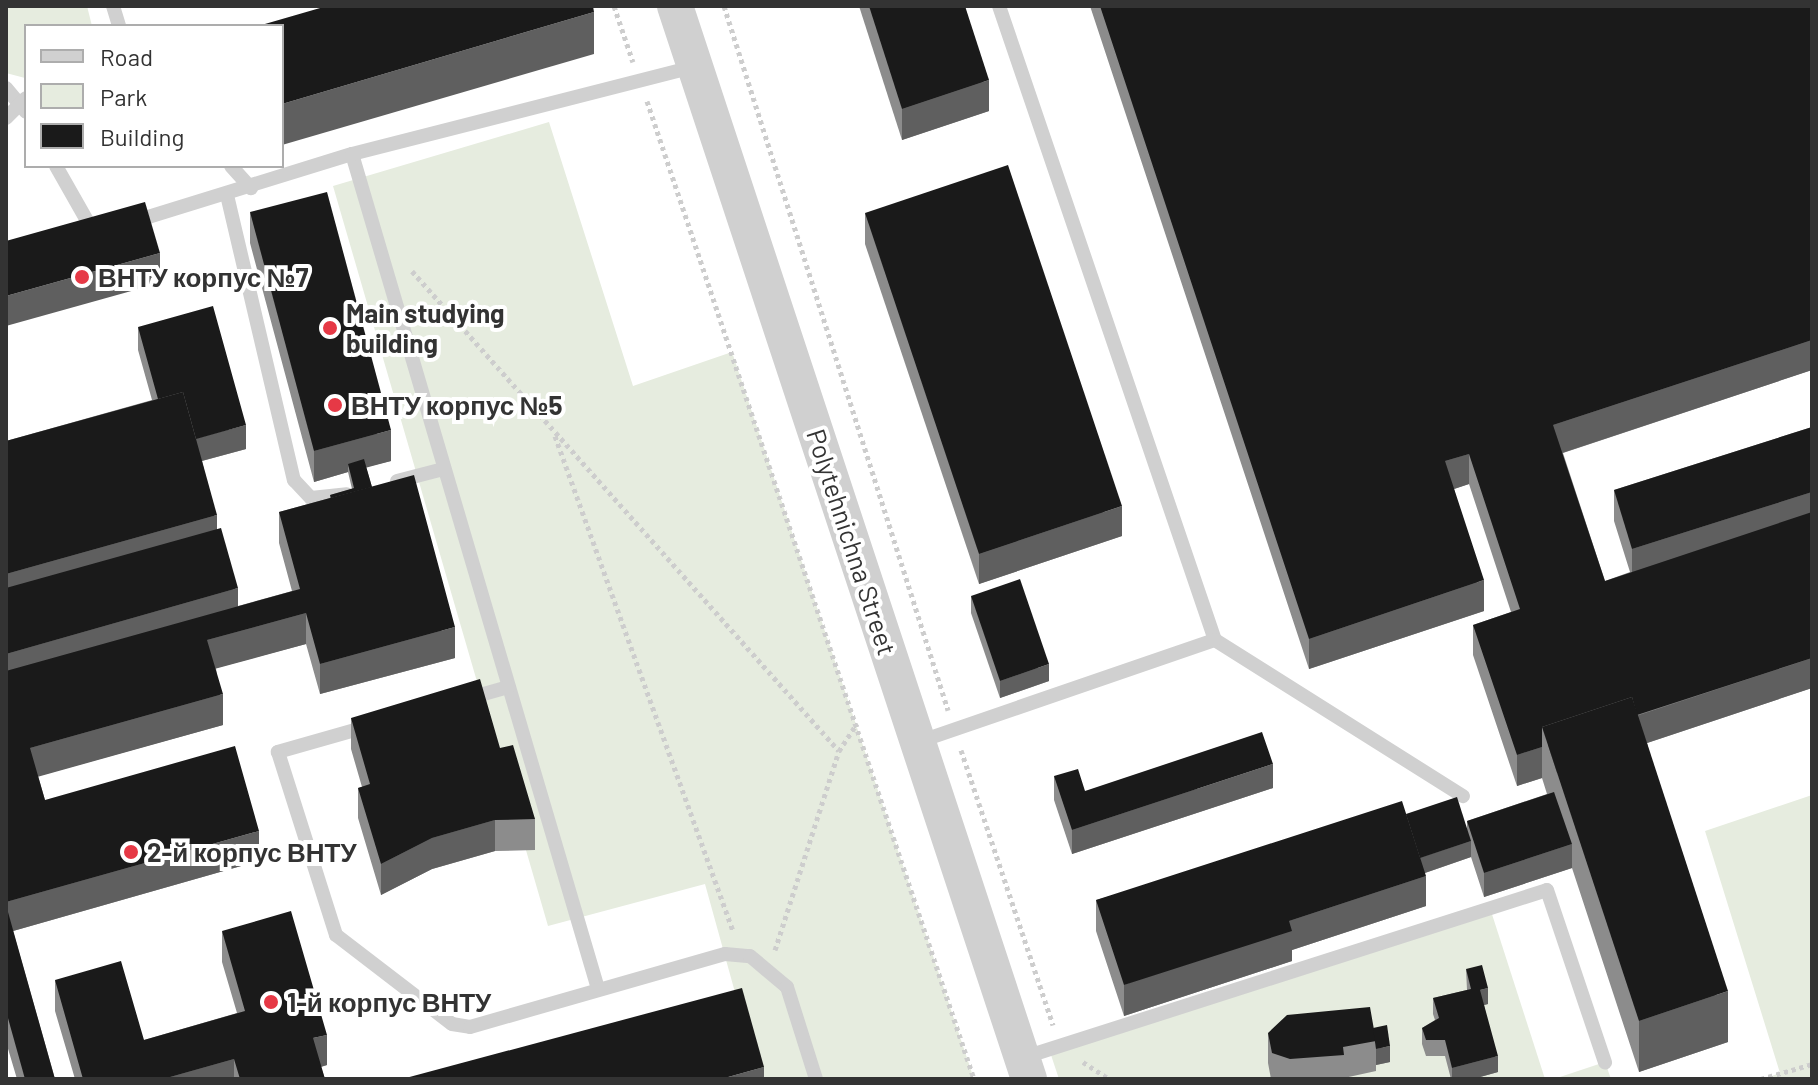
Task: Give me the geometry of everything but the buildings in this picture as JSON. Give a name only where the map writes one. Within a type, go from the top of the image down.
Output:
[{"type":"street","name":"Polytehnichna Street","points":[[675,6],[1025,1069]]},
{"type":"lane","points":[[999,6],[1215,640],[1463,796]]},
{"type":"lane","points":[[57,168],[86,234],[251,188],[352,154],[695,67]]},
{"type":"lane","points":[[6,88],[24,104],[6,118]]},
{"type":"lane","points":[[352,154],[598,989]]},
{"type":"lane","points":[[233,168],[251,188]]},
{"type":"lane","points":[[227,195],[294,480],[311,498],[353,493]]},
{"type":"lane","points":[[384,484],[443,469]]},
{"type":"lane","points":[[918,742],[1215,640]]},
{"type":"lane","points":[[447,705],[508,687]]},
{"type":"lane","points":[[385,722],[278,752],[336,935],[452,1024],[470,1027],[598,989],[742,954],[770,966],[787,987],[816,1079]]},
{"type":"lane","points":[[1025,1069],[1060,1046],[1547,890],[1605,1062]]},
{"type":"path","points":[[614,6],[974,1079]]},
{"type":"path","points":[[724,6],[954,729],[1060,1046]]},
{"type":"path","points":[[373,227],[839,751]]},
{"type":"path","points":[[554,431],[742,954]]},
{"type":"path","points":[[770,966],[839,751],[857,723]]},
{"type":"path","points":[[1761,1079],[1781,1076],[1812,1064]]},
{"type":"green space","points":[[6,6],[87,6],[92,24],[24,24],[24,78],[6,73]]},
{"type":"green space","points":[[549,122],[633,386],[732,352],[974,1079],[759,1079],[705,884],[548,926],[333,186]]},
{"type":"green space","points":[[1812,795],[1812,1079],[1763,1079],[1780,1073],[1705,831]]},
{"type":"green space","points":[[1490,908],[1545,1079],[1059,1079],[1049,1049]]},
{"type":"green space","points":[[1605,1062],[1611,1079],[1554,1079]]},
{"type":"place","name":"ВНТУ корпус №7","points":[[82,277]]},
{"type":"place","name":"Main studying building","points":[[330,328]]},
{"type":"place","name":"ВНТУ корпус №5","points":[[335,405]]},
{"type":"place","name":"2-й корпус ВНТУ","points":[[131,852]]},
{"type":"place","name":"1-й корпус ВНТУ","points":[[271,1002]]}]
